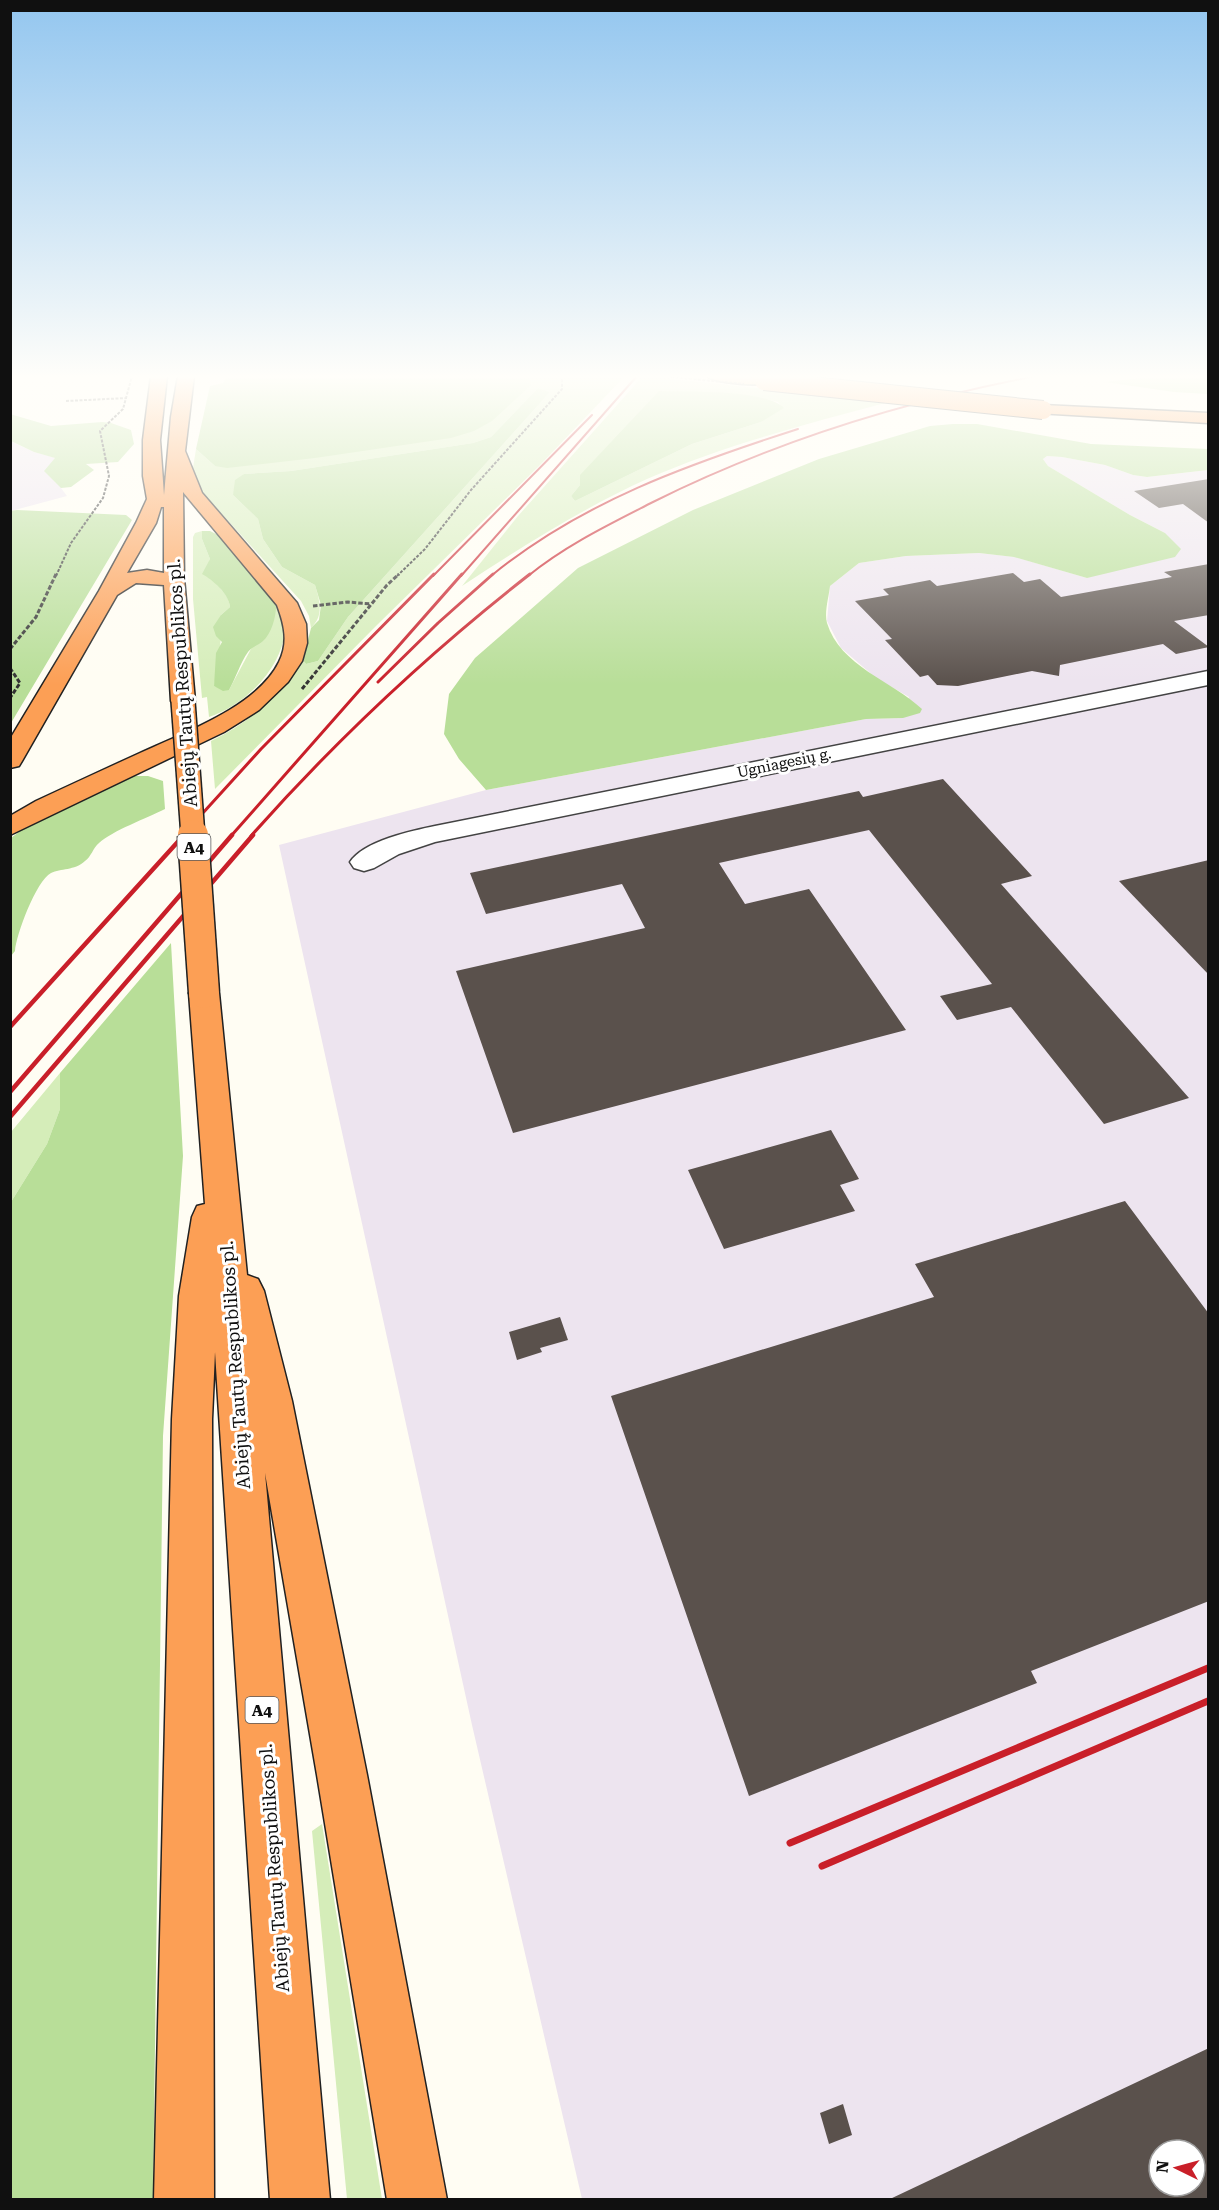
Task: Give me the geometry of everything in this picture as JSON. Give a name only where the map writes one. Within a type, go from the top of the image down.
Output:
[{"type":"highway","name":"Abiejų Tautų Respublikos pl.","points":[[154,479],[155,500],[172,531]]},
{"type":"highway","name":"Abiejų Tautų Respublikos pl.","points":[[172,479],[173,581],[300,2199]]},
{"type":"highway","points":[[10,827],[45,807],[216,728],[260,698],[286,669],[294,654],[298,632],[292,611],[193,495],[187,479]]},
{"type":"highway","points":[[10,760],[109,591],[114,577],[146,523],[155,500]]},
{"type":"highway","points":[[109,591],[121,580],[133,577],[150,576],[173,581]]},
{"type":"highway","points":[[10,812],[45,807]]},
{"type":"highway","points":[[184,2199],[192,1419],[198,1296],[218,1159]]},
{"type":"highway","points":[[224,1220],[246,1294],[272,1401],[342,1775],[417,2199]]},
{"type":"street","name":"Ugniagesių g.","points":[[364,862],[383,849],[405,840],[1209,678]]},
{"type":"path","points":[[10,649],[36,617],[71,543],[103,498],[108,479]]},
{"type":"path","points":[[295,695],[311,680],[371,604],[425,549],[481,479]]},
{"type":"path","points":[[292,611],[332,603],[371,604]]},
{"type":"path","points":[[10,668],[20,683],[10,698]]},
{"type":"shaded area","points":[[11,479],[60,479],[61,488],[67,496],[11,511]]},
{"type":"shaded area","points":[[1070,479],[1208,479],[1208,2199],[582,2199],[472,1725],[279,845],[486,790],[866,719],[903,718],[909,697],[876,678],[841,648],[827,621],[830,586],[859,563],[906,556],[979,553],[1015,557],[1087,578],[1165,533]]},
{"type":"green space","points":[[52,479],[82,479],[71,487],[61,488]]},
{"type":"green space","points":[[197,479],[241,479],[233,495],[258,519],[263,539],[282,567],[315,585],[319,613],[311,628],[309,616],[301,601],[202,492]]},
{"type":"green space","points":[[472,479],[526,479],[215,789],[211,741],[238,726],[263,707],[303,660],[306,664],[318,661],[348,617]]},
{"type":"green space","points":[[472,479],[348,617],[318,661],[306,664],[303,660],[311,628],[319,620],[321,605],[315,585],[282,567],[263,539],[258,519],[233,495],[235,480]]},
{"type":"green space","points":[[551,479],[592,479],[580,485],[571,496],[575,501],[620,479],[647,479],[575,516],[462,586]]},
{"type":"green space","points":[[580,479],[620,479],[575,501],[571,496],[580,485]]},
{"type":"green space","points":[[769,479],[1070,479],[1165,533],[1181,549],[1175,557],[1087,578],[1014,557],[979,553],[906,556],[859,563],[830,586],[826,610],[827,623],[843,651],[868,672],[910,699],[922,709],[920,713],[903,718],[866,719],[486,790],[459,759],[444,734],[449,694],[475,658],[578,568],[693,510]]},
{"type":"green space","points":[[10,511],[126,515],[132,520],[11,723]]},
{"type":"green space","points":[[202,531],[202,539],[210,559],[210,573],[229,600],[230,607],[221,615],[220,650],[214,686],[229,690],[276,602],[285,619],[280,651],[263,680],[237,703],[209,717],[207,697],[202,698],[193,599],[193,537],[195,533]]},
{"type":"green space","points":[[202,531],[210,531],[218,535],[276,602],[275,618],[269,633],[263,641],[251,648],[229,690],[223,691],[214,686],[216,653],[222,642],[216,636],[213,627],[230,607],[227,597],[220,588],[202,574],[210,559],[202,539]]},
{"type":"green space","points":[[128,776],[148,776],[163,781],[165,809],[105,838],[81,864],[55,871],[45,878],[33,897],[19,933],[15,951],[11,956],[11,838],[36,819]]},
{"type":"green space","points":[[171,943],[183,1156],[163,1436],[153,2199],[11,2199],[11,1202],[47,1144],[60,1109],[60,1073]]},
{"type":"green space","points":[[60,1073],[60,1109],[47,1144],[11,1202],[11,1132]]},
{"type":"green space","points":[[322,1824],[382,2199],[347,2199],[312,1831]]},
{"type":"building","points":[[1209,479],[1209,523],[1183,504],[1159,508],[1134,491]]},
{"type":"building","points":[[1209,564],[1209,615],[1174,621],[1209,647],[1176,654],[1163,644],[1060,665],[1059,676],[1032,671],[958,686],[937,685],[928,675],[920,677],[885,640],[892,639],[855,601],[889,595],[883,589],[930,580],[937,586],[1013,573],[1024,582],[1040,579],[1061,597],[1172,577],[1164,572]]},
{"type":"building","points":[[943,779],[1032,876],[1001,884],[1189,1098],[1104,1124],[1011,1007],[957,1020],[940,996],[992,984],[869,830],[719,863],[745,904],[809,889],[906,1030],[513,1133],[456,971],[645,928],[622,884],[486,914],[470,873],[859,791],[863,797]]},
{"type":"building","points":[[1209,860],[1209,975],[1119,881]]},
{"type":"building","points":[[831,1130],[859,1179],[840,1185],[855,1211],[724,1249],[688,1170]]},
{"type":"building","points":[[1125,1201],[1209,1314],[1209,1601],[1031,1671],[1037,1683],[749,1796],[611,1396],[934,1297],[915,1264]]},
{"type":"building","points":[[560,1317],[568,1340],[540,1348],[542,1352],[517,1360],[509,1332]]},
{"type":"building","points":[[1209,2048],[1209,2199],[890,2199]]},
{"type":"building","points":[[843,2104],[852,2135],[829,2144],[820,2113]]},
{"type":"railway","points":[[433,576],[529,479]]},
{"type":"railway","points":[[461,576],[546,479]]},
{"type":"railway","points":[[491,576],[562,527],[599,506],[658,479]]},
{"type":"railway","points":[[528,576],[558,554],[605,527],[701,479]]},
{"type":"railway","points":[[182,836],[261,749],[434,574]]},
{"type":"railway","points":[[231,836],[462,574]]},
{"type":"railway","points":[[378,682],[438,623],[493,574]]},
{"type":"railway","points":[[251,836],[316,766],[420,666],[530,574]]},
{"type":"railway","points":[[10,1027],[184,835]]},
{"type":"railway","points":[[10,1092],[232,835]]},
{"type":"railway","points":[[10,1117],[253,835]]},
{"type":"railway","points":[[790,1843],[1208,1668]]},
{"type":"railway","points":[[822,1866],[1208,1701]]}]
